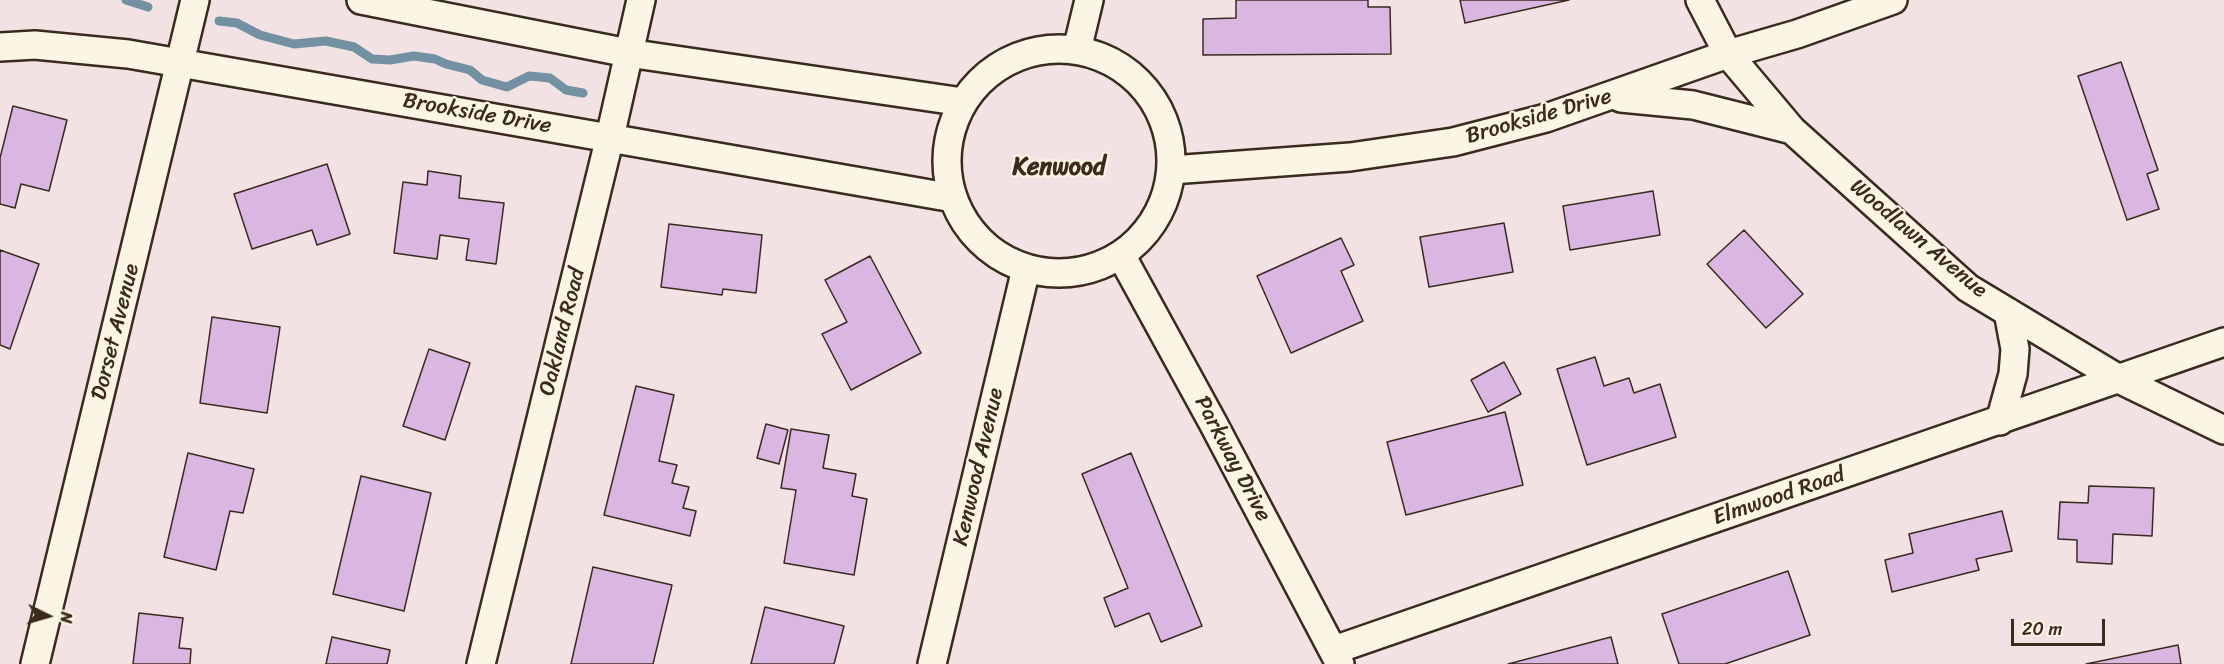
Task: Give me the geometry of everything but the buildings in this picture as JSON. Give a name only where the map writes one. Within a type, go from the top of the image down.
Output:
[{"type":"street","name":"Dorset Avenue","points":[[35,664],[182,62],[195,0]]},
{"type":"street","points":[[362,0],[628,52],[963,102]]},
{"type":"street","name":"Oakland Road","points":[[481,664],[610,137],[641,0]]},
{"type":"street","points":[[1077,50],[1089,0]]},
{"type":"street","name":"Woodlawn Avenue","points":[[1700,0],[1728,54],[1792,130],[1968,288],[2119,379],[2224,430]]},
{"type":"street","name":"Brookside Drive","points":[[1171,170],[1350,157],[1453,142],[1546,118],[1728,54],[1797,34],[1893,0]]},
{"type":"street","name":"Brookside Drive","points":[[0,47],[35,45],[92,49],[182,62],[953,198]]},
{"type":"street","points":[[1044,50],[1077,50],[1109,60],[1136,80],[1156,106],[1168,137],[1171,170],[1163,203],[1146,232],[1120,255],[1091,269],[1080,271],[1059,274],[1026,269],[994,254],[970,230],[953,198],[947,166],[950,133],[963,102],[985,77],[1013,59],[1044,50]]},
{"type":"street","points":[[1611,97],[1693,105],[1792,130]]},
{"type":"street","name":"Parkway Drive","points":[[1120,255],[1213,423],[1337,657]]},
{"type":"street","name":"Kenwood Avenue","points":[[932,664],[1026,269]]},
{"type":"street","points":[[2000,421],[2013,374],[2015,349],[2008,312]]},
{"type":"street","name":"Elmwood Road","points":[[1337,657],[2224,342]]},
{"type":"waterway","points":[[126,0],[148,7]]},
{"type":"waterway","points":[[219,21],[237,23],[260,35],[294,44],[326,41],[354,47],[372,59],[390,60],[414,56],[435,59],[470,70],[482,80],[507,87],[529,76],[550,78],[566,90],[583,93]]},
{"type":"district","name":"Kenwood","points":[[1059,168]]}]
